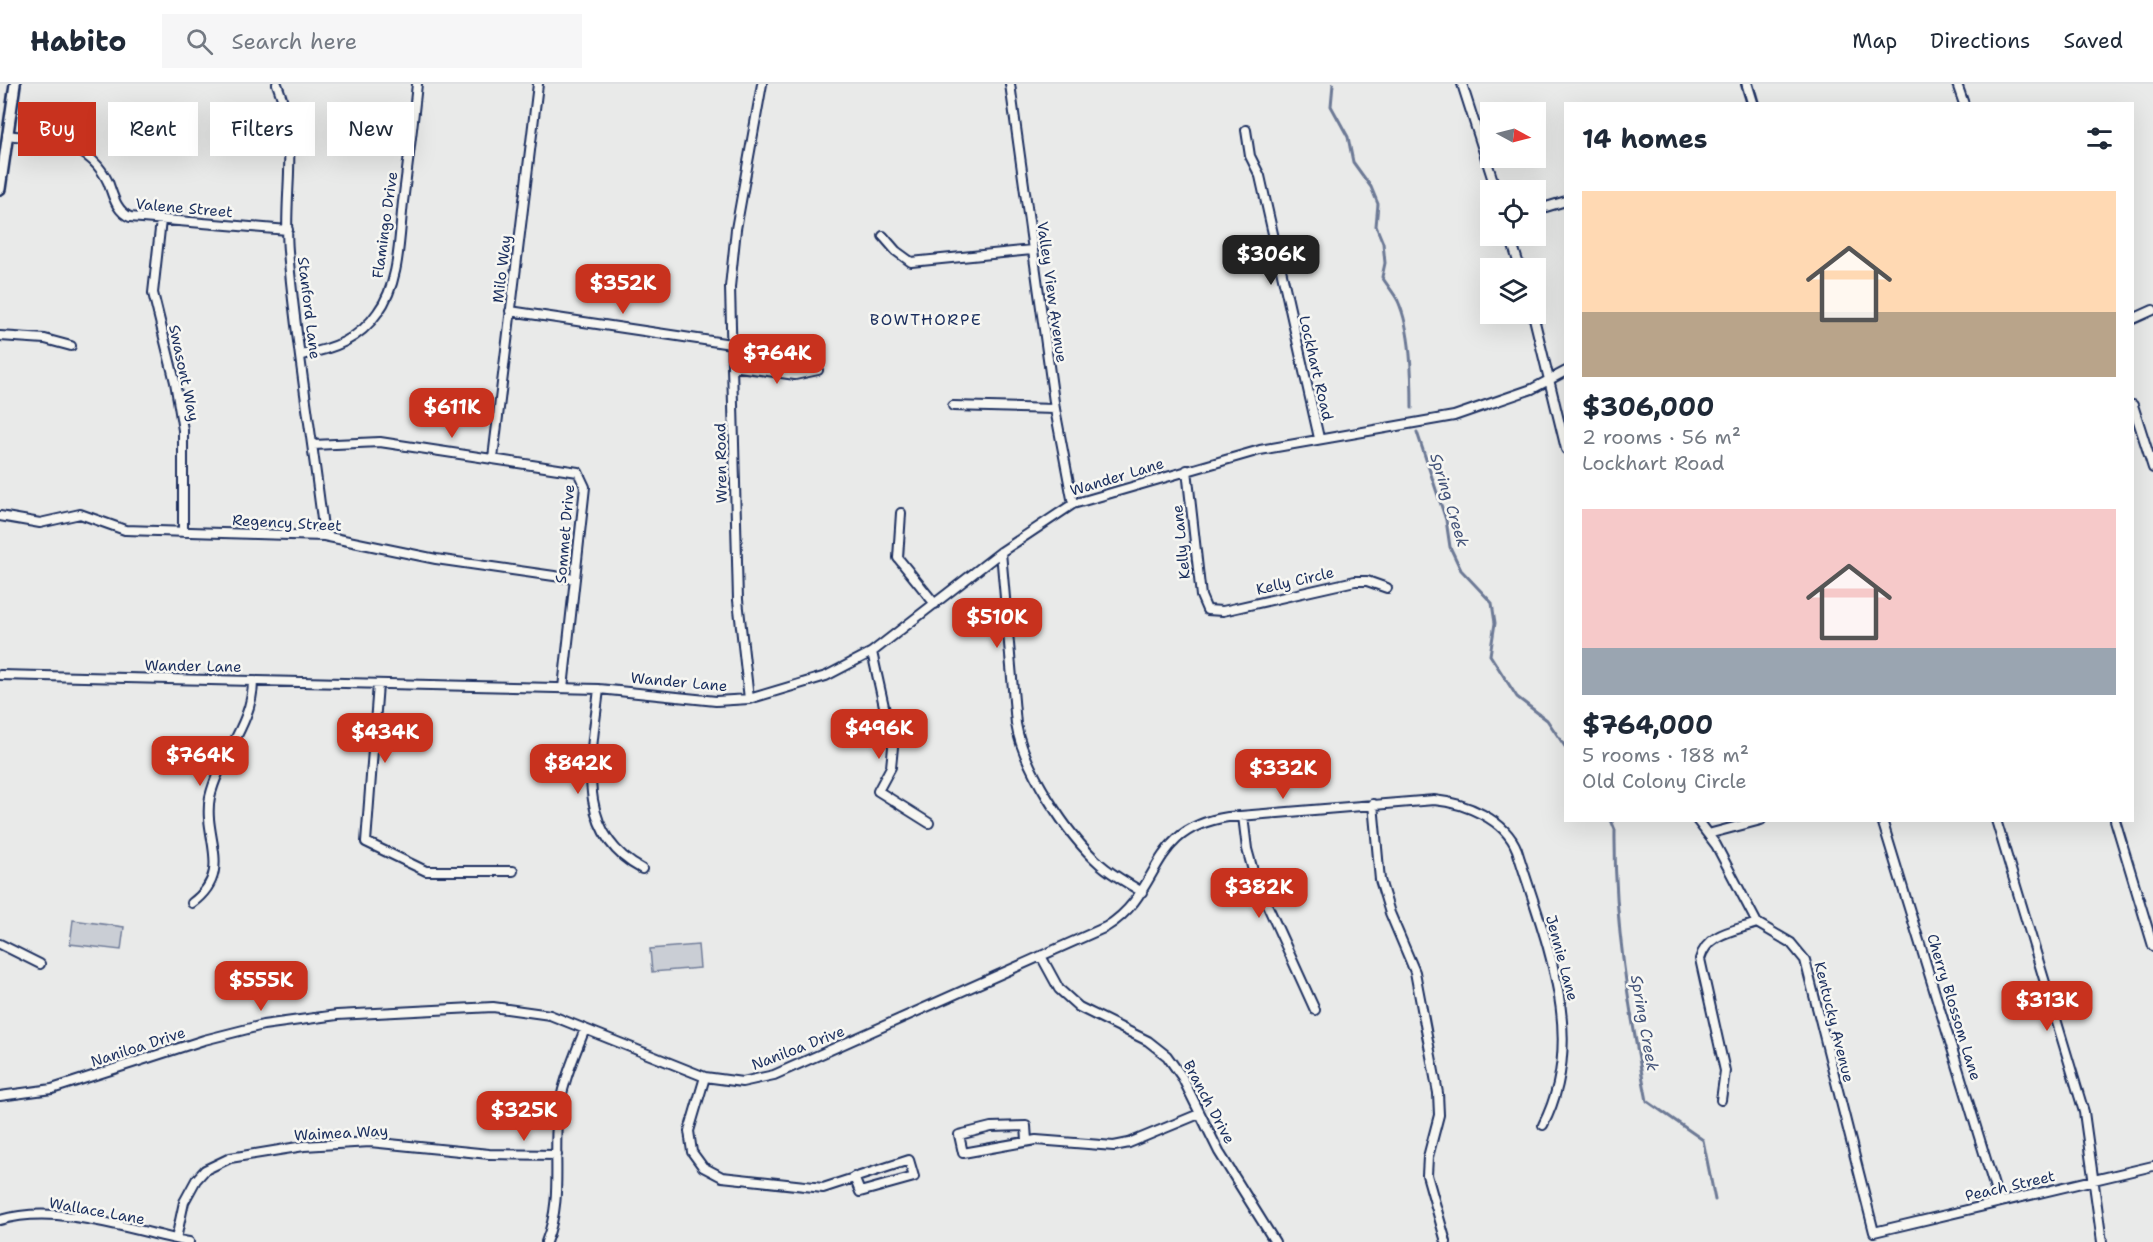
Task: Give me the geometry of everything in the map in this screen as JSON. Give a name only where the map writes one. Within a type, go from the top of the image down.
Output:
[{"type":"street","points":[[0,189],[15,84]]},
{"type":"street","name":"Stanford Lane","points":[[277,84],[288,119],[291,146],[288,230],[293,300],[324,536]]},
{"type":"street","name":"Flamingo Drive","points":[[301,355],[326,350],[352,339],[369,324],[387,297],[397,252],[417,84]]},
{"type":"street","name":"Milo Way","points":[[493,458],[538,84]]},
{"type":"street","name":"Wren Road","points":[[749,699],[738,600],[731,344],[732,261],[762,84]]},
{"type":"street","name":"Valley View Avenue","points":[[1010,84],[1055,410],[1073,504]]},
{"type":"street","points":[[1462,84],[1493,180]]},
{"type":"street","points":[[1747,84],[1752,102]]},
{"type":"street","points":[[1957,84],[1963,102]]},
{"type":"street","name":"Lockhart Road","points":[[1246,130],[1250,156],[1260,176],[1318,438]]},
{"type":"street","name":"Valene Street","points":[[8,135],[55,141],[78,150],[103,173],[123,213],[134,218],[288,230]]},
{"type":"street","points":[[1546,207],[1564,202]]},
{"type":"street","name":"Swasont Way","points":[[161,220],[153,293],[169,354],[183,430],[183,532]]},
{"type":"street","points":[[883,236],[896,251],[911,262],[1032,250]]},
{"type":"street","points":[[2134,319],[2153,310]]},
{"type":"street","points":[[510,311],[731,344]]},
{"type":"street","points":[[1535,324],[1564,441]]},
{"type":"street","points":[[0,336],[45,339],[71,346]]},
{"type":"street","points":[[732,366],[795,375],[818,369]]},
{"type":"street","name":"Wander Lane","points":[[0,675],[563,687],[716,701],[749,699],[826,676],[872,652],[1001,552],[1073,504],[1260,450],[1318,438],[1454,416],[1504,400],[1564,372]]},
{"type":"street","points":[[953,406],[1055,410]]},
{"type":"street","points":[[2134,408],[2153,468]]},
{"type":"street","name":"Sommet Drive","points":[[313,445],[380,442],[570,469],[581,475],[585,487],[563,687]]},
{"type":"street","name":"Kelly Lane","points":[[1187,470],[1201,596],[1207,610]]},
{"type":"street","points":[[901,513],[898,558],[935,604]]},
{"type":"street","name":"Regency Street","points":[[0,516],[40,523],[84,514],[125,530],[324,536],[436,559],[574,579]]},
{"type":"street","points":[[1001,552],[1016,724],[1019,742],[1028,764],[1041,788],[1081,843],[1100,864],[1142,892]]},
{"type":"street","name":"Kelly Circle","points":[[1207,610],[1223,611],[1355,581],[1367,581],[1388,588]]},
{"type":"street","points":[[872,652],[893,747],[891,767],[878,791],[929,823]]},
{"type":"street","points":[[192,903],[207,891],[213,877],[215,855],[209,818],[211,796],[250,706],[253,681]]},
{"type":"street","points":[[378,684],[366,842],[426,871],[513,871]]},
{"type":"street","points":[[598,689],[589,782],[591,799],[612,843],[623,858],[642,868]]},
{"type":"street","name":"Naniloa Drive","points":[[0,1096],[40,1092],[224,1034],[318,1017],[504,1008],[550,1015],[705,1077],[742,1082],[774,1075],[1115,921],[1132,906],[1142,892],[1159,858],[1179,836],[1208,821],[1425,800],[1453,803],[1486,818],[1509,836]]},
{"type":"street","points":[[1373,804],[1382,887],[1415,972],[1438,1093],[1438,1123],[1430,1149],[1427,1175],[1446,1242]]},
{"type":"street","points":[[1243,816],[1247,849],[1255,878],[1315,1010]]},
{"type":"street","points":[[1698,822],[1721,852],[1757,923],[1715,937],[1707,942],[1700,959],[1725,1071],[1721,1100]]},
{"type":"street","points":[[1708,834],[1753,822]]},
{"type":"street","name":"Cherry Blossom Lane","points":[[1883,822],[1999,1202]]},
{"type":"street","points":[[1997,822],[2077,1084],[2090,1142],[2102,1242]]},
{"type":"street","points":[[2116,822],[2153,946]]},
{"type":"street","name":"Jennie Lane","points":[[1509,836],[1517,850],[1562,1000],[1561,1058],[1552,1108],[1543,1125]]},
{"type":"street","name":"Kentucky Avenue","points":[[1757,923],[1791,943],[1805,960],[1874,1232]]},
{"type":"street","points":[[0,944],[40,964]]},
{"type":"street","name":"Branch Drive","points":[[1041,956],[1059,989],[1073,1002],[1092,1016],[1148,1041],[1167,1056],[1182,1077],[1199,1114],[1275,1242]]},
{"type":"street","points":[[546,1242],[557,1205],[557,1122],[561,1095],[585,1029]]},
{"type":"street","points":[[705,1077],[689,1131],[692,1152],[703,1167],[722,1177],[815,1188],[834,1187],[854,1177],[909,1160],[914,1177],[860,1191],[854,1177]]},
{"type":"street","points":[[1027,1141],[1026,1126],[992,1127],[958,1135],[963,1153],[1036,1140],[1114,1146],[1129,1143],[1199,1114]]},
{"type":"street","name":"Waimea Way","points":[[176,1239],[184,1202],[196,1179],[205,1170],[230,1158],[304,1146],[370,1142],[489,1154],[557,1155]]},
{"type":"street","name":"Peach Street","points":[[1874,1232],[2153,1166]]},
{"type":"street","name":"Wallace Lane","points":[[0,1220],[29,1215],[60,1215],[189,1242]]},
{"type":"shaded area","points":[[73,920],[124,927],[121,950],[70,944]]},
{"type":"shaded area","points":[[698,945],[700,968],[652,972],[650,949]]},
{"type":"waterway","name":"Spring Creek","points":[[1333,84],[1331,106],[1348,137],[1353,162],[1371,187],[1378,204],[1376,226],[1383,243],[1385,263],[1382,277],[1398,301],[1406,325],[1411,368],[1412,408]]},
{"type":"waterway","name":"Spring Creek","points":[[1417,432],[1446,520],[1450,547],[1461,570],[1492,603],[1495,623],[1490,655],[1517,697],[1547,720],[1564,745]]},
{"type":"waterway","name":"Spring Creek","points":[[1612,822],[1615,830],[1617,899],[1624,966],[1647,1101],[1703,1140],[1715,1200]]},
{"type":"district","name":"BOWTHORPE","points":[[926,319]]}]
